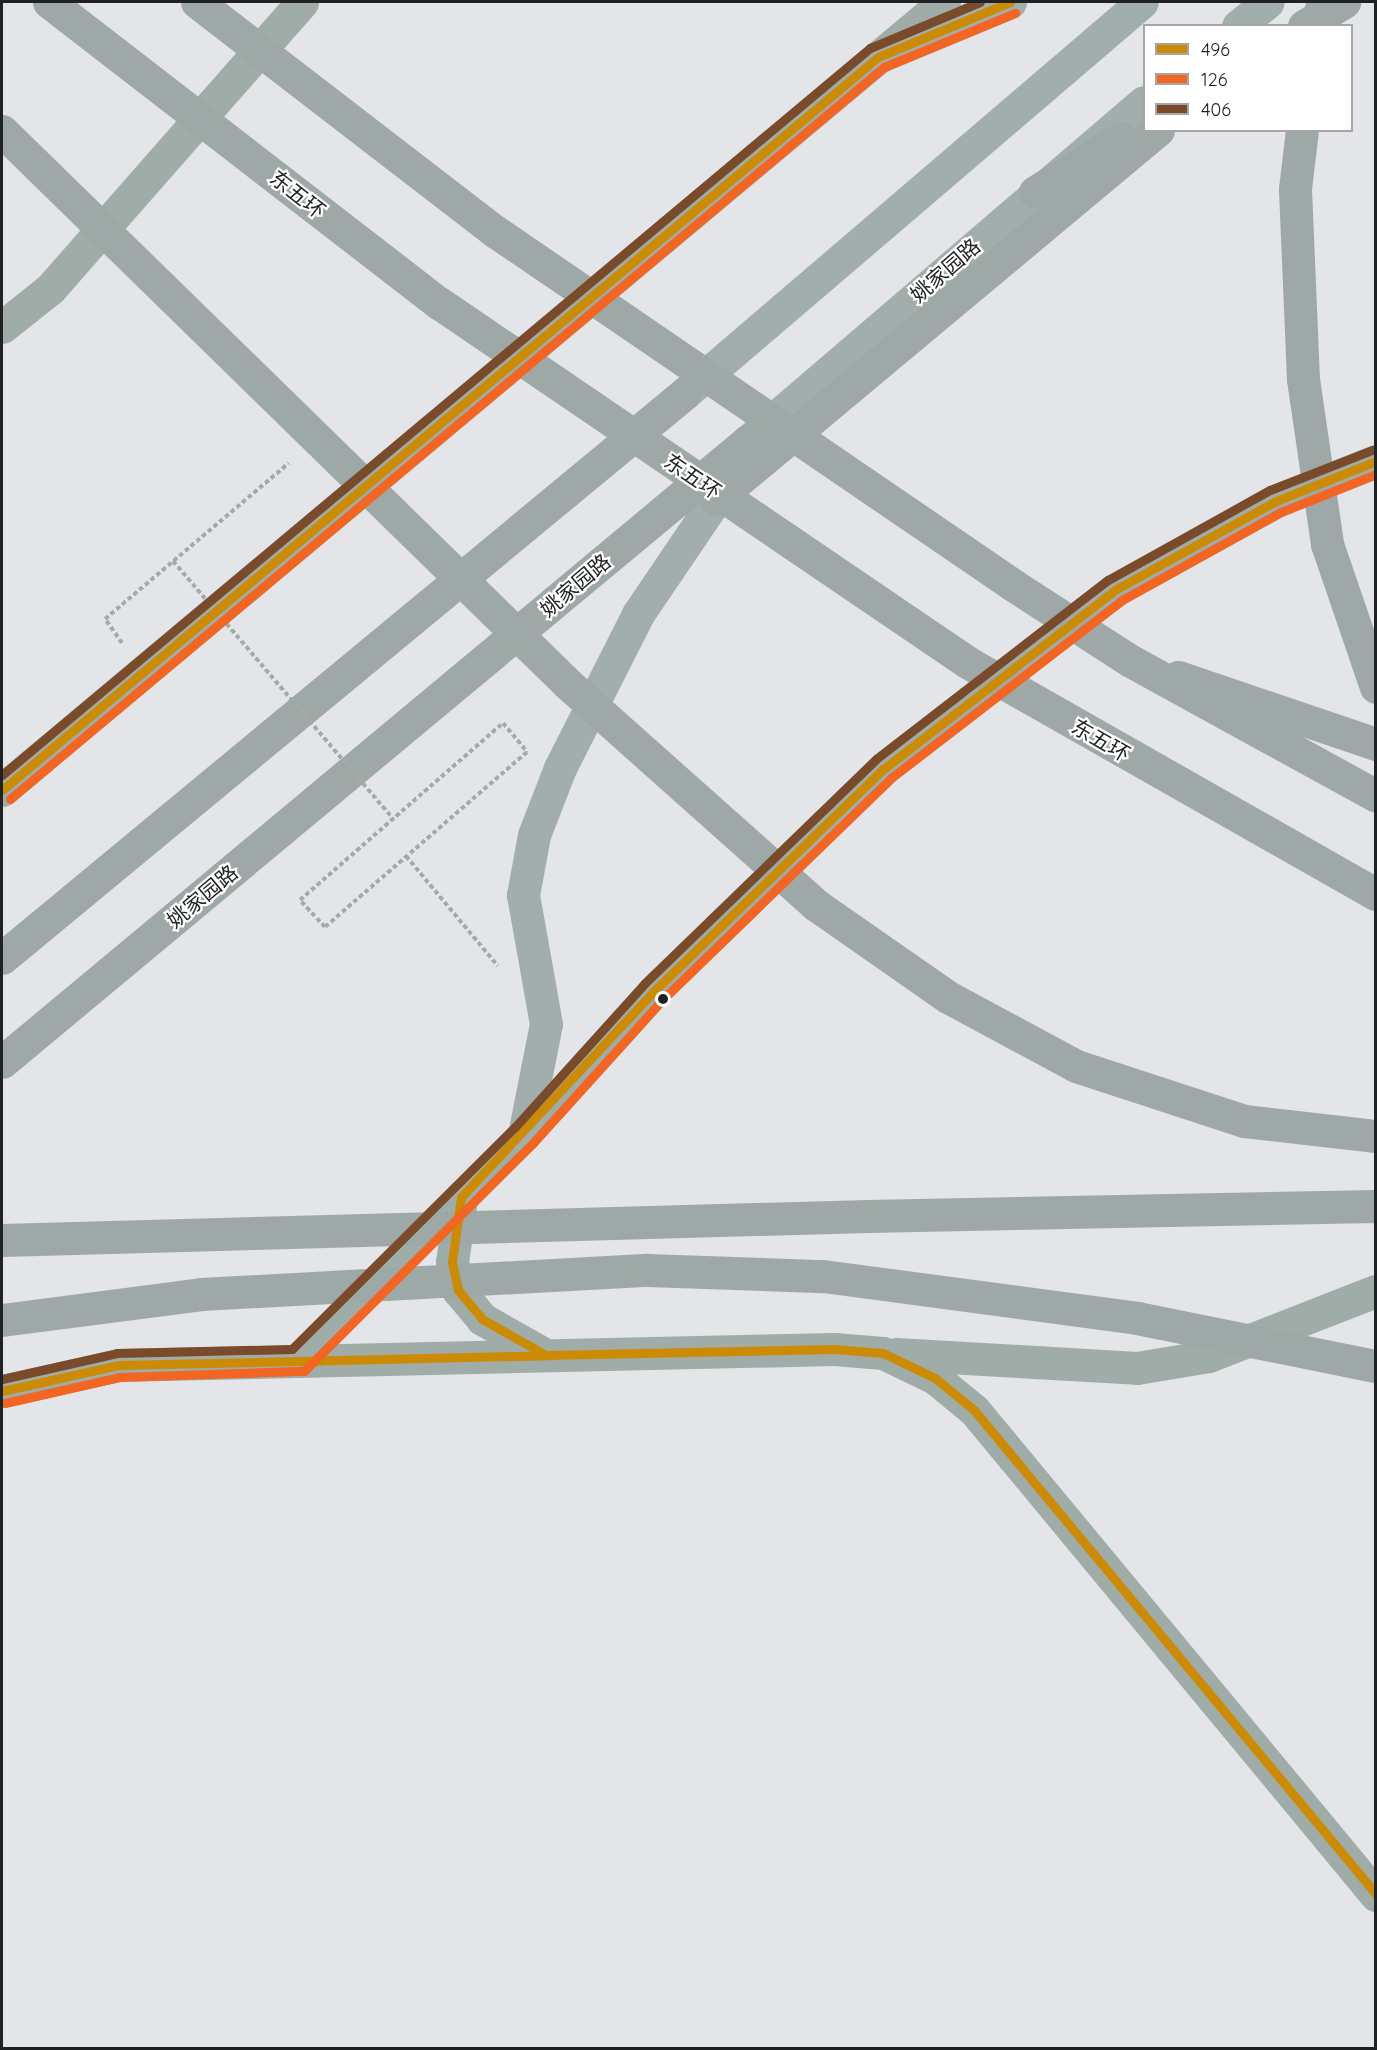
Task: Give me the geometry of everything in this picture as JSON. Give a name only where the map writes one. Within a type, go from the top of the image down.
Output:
[{"type":"highway","name":"东五环","points":[[49,2],[439,303],[967,662],[1376,894]]},
{"type":"highway","points":[[197,2],[496,232],[1129,660],[1376,796]]},
{"type":"highway","points":[[1317,24],[1323,2]]},
{"type":"highway","points":[[1307,24],[1344,2]]},
{"type":"highway","points":[[1035,192],[1143,125]]},
{"type":"highway","points":[[2,131],[568,684],[816,905],[948,997],[1076,1066],[1244,1121],[1376,1136]]},
{"type":"highway","points":[[716,499],[1156,132]]},
{"type":"highway","points":[[1302,132],[1295,189],[1303,379],[1327,544],[1376,687]]},
{"type":"highway","points":[[2,958],[684,394]]},
{"type":"highway","name":"姚家园路","points":[[2,1062],[748,441]]},
{"type":"highway","points":[[1129,660],[1376,744]]},
{"type":"highway","points":[[2,1240],[868,1216],[1376,1206]]},
{"type":"highway","points":[[2,1320],[41,1311],[213,1294],[647,1270],[776,1274],[1137,1318],[1376,1366]]},
{"type":"main road","points":[[878,57],[1010,2]]},
{"type":"main road","points":[[684,394],[1142,2]]},
{"type":"main road","points":[[1240,24],[1268,2]]},
{"type":"main road","name":"姚家园路","points":[[748,441],[1035,192],[1143,103]]},
{"type":"main road","points":[[524,1135],[546,1024],[524,895],[534,835],[560,768],[638,614],[716,499],[748,441]]},
{"type":"street","points":[[2,327],[50,289],[302,2]]},
{"type":"street","points":[[2,790],[944,2]]},
{"type":"street","points":[[297,1361],[524,1135],[653,992],[883,770],[1115,590],[1276,501],[1376,461]]},
{"type":"street","points":[[461,1197],[452,1262],[458,1290],[482,1319],[546,1355]]},
{"type":"street","points":[[2,1391],[118,1365],[834,1349],[1137,1368],[1209,1356],[1376,1291]]},
{"type":"street","points":[[882,1353],[935,1378],[974,1410],[1376,1896]]},
{"type":"path","points":[[105,619],[289,463]]},
{"type":"path","points":[[173,561],[393,819]]},
{"type":"path","points":[[503,723],[527,752],[406,856],[325,927],[300,900],[503,723]]},
{"type":"path","points":[[406,856],[502,971]]},
{"type":"transit line","name":"406","points":[[2,775],[870,48],[980,2]]},
{"type":"transit line","name":"496","points":[[2,790],[878,57],[1010,2]]},
{"type":"transit line","name":"126","points":[[10,799],[884,67],[1015,13]]},
{"type":"transit line","name":"406","points":[[2,1379],[117,1353],[292,1349],[515,1127],[645,983],[876,759],[1108,580],[1270,490],[1372,450]]},
{"type":"transit line","name":"496","points":[[1376,461],[1276,501],[1115,590],[883,769],[653,992],[461,1197],[452,1262],[458,1290],[482,1319],[546,1355],[834,1349],[883,1353],[935,1378],[974,1410],[1376,1894]]},
{"type":"transit line","name":"126","points":[[5,1403],[119,1377],[304,1371],[532,1144],[662,1000],[891,778],[1122,600],[1281,512],[1376,474]]},
{"type":"transit line","name":"496","points":[[2,1391],[118,1365],[550,1355]]}]
